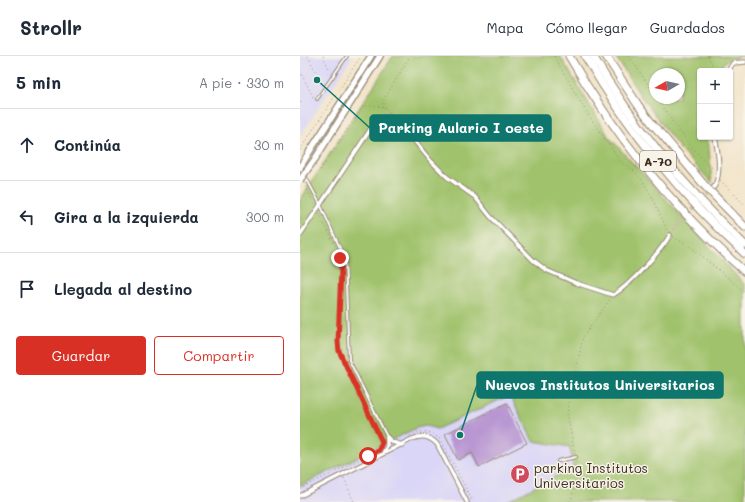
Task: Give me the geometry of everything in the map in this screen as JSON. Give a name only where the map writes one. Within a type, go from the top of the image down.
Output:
[{"type":"highway","points":[[570,56],[607,116],[650,172],[701,231],[745,272]]},
{"type":"highway","name":"A-70","points":[[585,56],[619,109],[668,174],[709,219],[745,254]]},
{"type":"highway","name":"A-70","points":[[593,56],[610,84],[655,146],[684,181],[728,229],[745,244]]},
{"type":"highway","points":[[606,56],[638,105],[654,126],[705,186],[745,227]]},
{"type":"highway","points":[[728,229],[737,232],[745,240]]},
{"type":"main road","points":[[300,166],[371,56]]},
{"type":"main road","points":[[301,180],[380,56]]},
{"type":"street","points":[[730,68],[733,63],[745,62]]},
{"type":"street","points":[[300,235],[376,121],[387,116],[394,118],[400,123],[430,160],[447,177],[475,197],[490,216],[533,260],[546,270],[576,283],[613,294],[622,289],[633,278],[664,244],[670,235]]},
{"type":"street","points":[[714,187],[718,177],[718,153],[716,140]]},
{"type":"street","points":[[300,490],[302,495],[417,437],[426,437],[431,438],[437,444],[467,502]]},
{"type":"street","points":[[382,455],[385,451],[387,438],[392,442],[402,445]]},
{"type":"lane","points":[[316,100],[347,56]]},
{"type":"lane","points":[[300,166],[320,204],[345,259],[349,360],[387,438]]},
{"type":"lane","points":[[558,461],[576,457]]},
{"type":"path","points":[[308,56],[322,85]]},
{"type":"path","points":[[323,56],[329,69]]},
{"type":"path","points":[[300,150],[360,56]]},
{"type":"path","points":[[385,109],[383,101],[410,56]]},
{"type":"path","points":[[554,56],[585,110],[621,162],[633,170],[643,181],[670,235],[690,246],[745,292]]},
{"type":"path","points":[[629,56],[649,86]]},
{"type":"path","points":[[708,56],[714,68]]},
{"type":"path","points":[[300,71],[316,100]]},
{"type":"path","points":[[661,104],[692,147],[708,165],[718,172]]},
{"type":"path","points":[[320,170],[362,107],[374,106],[388,110],[394,118]]},
{"type":"path","points":[[718,177],[745,205]]},
{"type":"path","points":[[301,180],[335,246]]},
{"type":"path","points":[[338,253],[341,269],[338,342],[339,351],[382,442]]},
{"type":"path","points":[[571,502],[576,479],[576,457],[567,413],[583,337],[613,294]]},
{"type":"path","points":[[408,436],[420,431],[433,432],[441,440],[473,502]]},
{"type":"path","points":[[300,490],[379,450],[382,442],[387,438]]},
{"type":"path","points":[[343,478],[354,502]]},
{"type":"shaded area","points":[[300,56],[353,56],[300,136]]},
{"type":"shaded area","points":[[510,395],[533,441],[570,447],[573,467],[506,502],[300,502],[300,486],[416,428],[426,426],[437,429]]},
{"type":"green space","points":[[393,56],[560,56],[609,137],[745,285],[745,502],[506,502],[573,467],[570,447],[533,441],[510,395],[437,429],[426,426],[416,428],[300,486],[300,200]]},
{"type":"green space","points":[[615,56],[745,56],[724,62],[721,68],[697,68],[697,140],[708,140],[712,183],[680,149],[640,95]]},
{"type":"building","points":[[507,403],[527,443],[479,467],[472,453],[458,460],[445,434]]},
{"type":"tunnel","points":[[701,200],[714,187]]},
{"type":"tunnel","points":[[670,235],[680,219],[696,204]]},
{"type":"place","name":"Parking Aulario I oeste","points":[[317,80]]},
{"type":"place","name":"Nuevos Institutos Universitarios","points":[[460,435]]},
{"type":"place","name":"parking Institutos Universitarios","points":[[520,474]]},
{"type":"route","points":[[340,258],[339,351],[382,442],[379,450],[368,456]]}]
